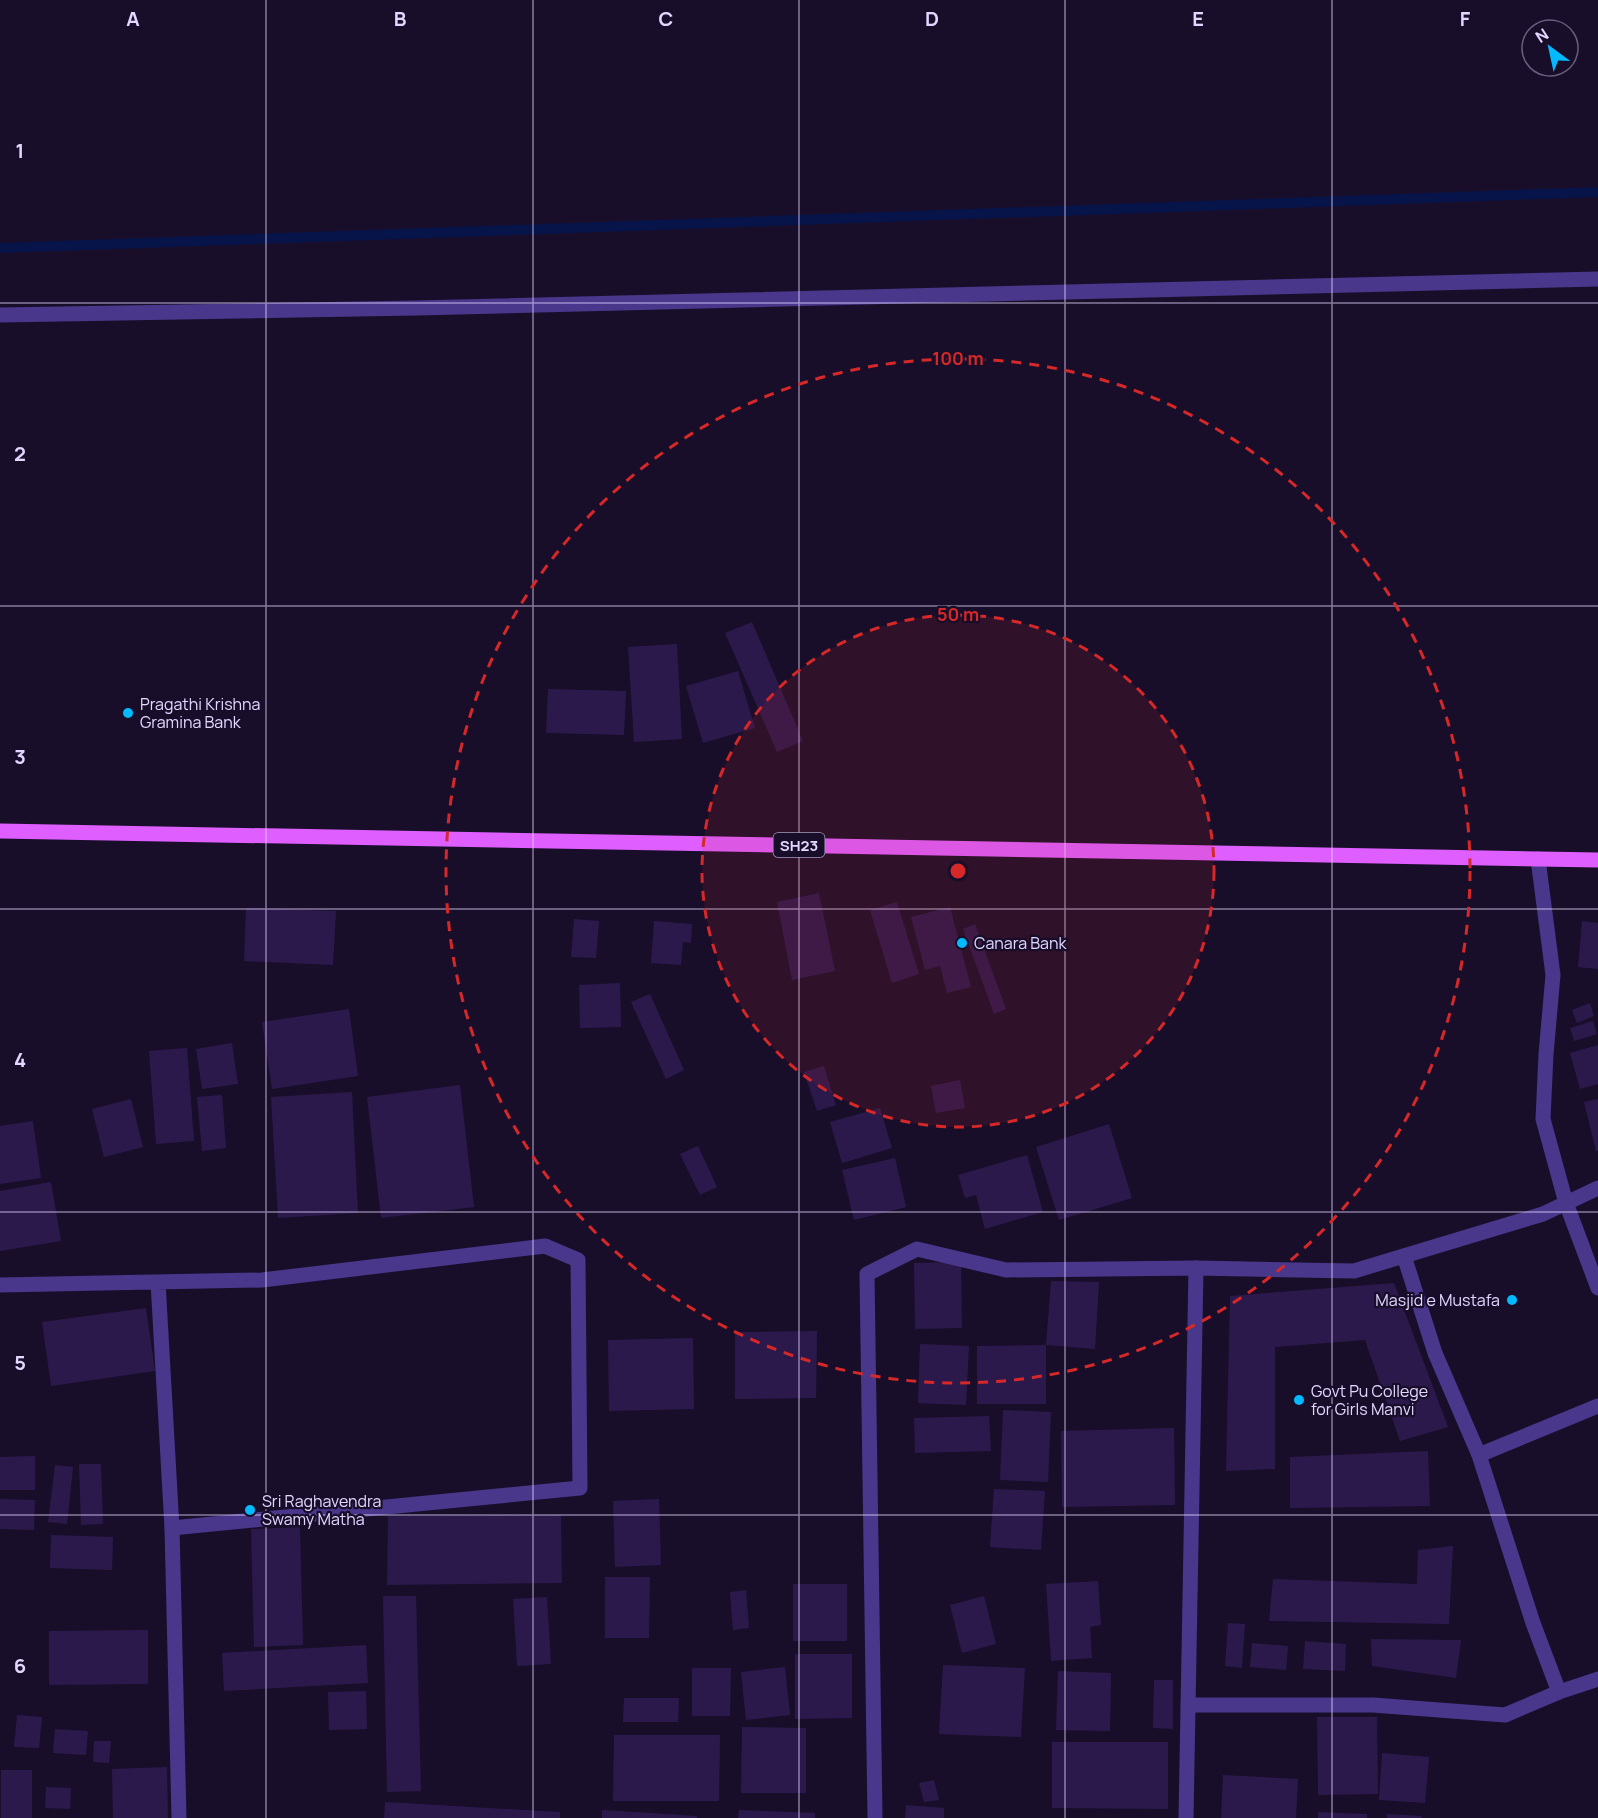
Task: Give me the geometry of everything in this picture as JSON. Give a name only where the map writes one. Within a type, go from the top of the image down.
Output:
[{"type":"main road","name":"SH23","points":[[0,831],[1598,860]]},
{"type":"street","points":[[0,315],[464,307],[1598,279]]},
{"type":"street","points":[[1538,859],[1553,975],[1543,1119],[1566,1203],[1598,1288]]},
{"type":"street","points":[[875,1818],[867,1274],[916,1249],[1006,1270],[1196,1268],[1354,1270],[1543,1214],[1598,1188]]},
{"type":"street","points":[[0,1285],[262,1280],[545,1246],[578,1260],[580,1488],[172,1528]]},
{"type":"street","points":[[1404,1256],[1435,1353],[1479,1455],[1533,1623],[1559,1692]]},
{"type":"street","points":[[1186,1818],[1196,1268]]},
{"type":"street","points":[[158,1282],[172,1528],[179,1818]]},
{"type":"street","points":[[1479,1455],[1598,1406]]},
{"type":"street","points":[[1188,1705],[1373,1705],[1505,1715],[1559,1692],[1598,1679]]},
{"type":"building","points":[[752,622],[803,741],[777,752],[725,633]]},
{"type":"building","points":[[677,644],[682,739],[634,742],[628,647]]},
{"type":"building","points":[[738,671],[755,728],[703,743],[686,686]]},
{"type":"building","points":[[548,689],[626,691],[624,735],[546,733]]},
{"type":"building","points":[[819,893],[835,971],[792,980],[777,902]]},
{"type":"building","points":[[897,902],[919,974],[892,983],[870,910]]},
{"type":"building","points":[[950,907],[971,987],[947,993],[940,966],[925,970],[911,917]]},
{"type":"building","points":[[246,908],[336,911],[333,965],[244,961]]},
{"type":"building","points":[[574,919],[599,921],[596,958],[571,957]]},
{"type":"building","points":[[654,921],[692,924],[691,943],[683,942],[681,965],[651,963]]},
{"type":"building","points":[[1582,921],[1598,923],[1598,969],[1578,967]]},
{"type":"building","points":[[975,924],[1006,1009],[994,1014],[963,929]]},
{"type":"building","points":[[620,983],[621,1027],[580,1028],[579,985]]},
{"type":"building","points":[[650,994],[684,1070],[666,1079],[631,1002]]},
{"type":"building","points":[[1590,1003],[1594,1016],[1577,1023],[1572,1010]]},
{"type":"building","points":[[349,1009],[358,1076],[272,1089],[262,1022]]},
{"type":"building","points":[[1593,1021],[1597,1034],[1574,1041],[1570,1028]]},
{"type":"building","points":[[232,1043],[238,1084],[202,1089],[196,1049]]},
{"type":"building","points":[[1598,1045],[1598,1084],[1580,1089],[1570,1053]]},
{"type":"building","points":[[187,1048],[194,1141],[156,1144],[149,1051]]},
{"type":"building","points":[[824,1066],[836,1105],[817,1111],[804,1072]]},
{"type":"building","points":[[960,1080],[965,1108],[936,1113],[931,1086]]},
{"type":"building","points":[[460,1085],[474,1207],[381,1218],[367,1097]]},
{"type":"building","points":[[352,1092],[358,1213],[278,1218],[271,1097]]},
{"type":"building","points":[[222,1095],[226,1148],[202,1151],[197,1097]]},
{"type":"building","points":[[131,1099],[143,1147],[104,1157],[92,1109]]},
{"type":"building","points":[[1598,1099],[1598,1151],[1596,1151],[1584,1102]]},
{"type":"building","points":[[880,1108],[892,1148],[842,1163],[830,1122]]},
{"type":"building","points":[[33,1121],[41,1178],[0,1184],[0,1126]]},
{"type":"building","points":[[1109,1124],[1132,1198],[1059,1220],[1036,1147]]},
{"type":"building","points":[[698,1146],[717,1187],[700,1195],[680,1154]]},
{"type":"building","points":[[1027,1155],[1043,1212],[985,1229],[976,1195],[965,1198],[958,1175]]},
{"type":"building","points":[[895,1158],[906,1207],[854,1220],[842,1170]]},
{"type":"building","points":[[51,1182],[61,1241],[0,1251],[0,1191]]},
{"type":"building","points":[[961,1262],[962,1328],[915,1329],[914,1263]]},
{"type":"building","points":[[1051,1281],[1099,1282],[1095,1349],[1046,1345]]},
{"type":"building","points":[[1394,1283],[1448,1427],[1400,1441],[1365,1340],[1275,1347],[1275,1469],[1226,1471],[1230,1296]]},
{"type":"building","points":[[146,1308],[155,1371],[51,1386],[42,1322]]},
{"type":"building","points":[[817,1331],[816,1398],[735,1399],[735,1332]]},
{"type":"building","points":[[693,1338],[694,1409],[609,1411],[608,1340]]},
{"type":"building","points":[[920,1344],[969,1346],[966,1405],[918,1403]]},
{"type":"building","points":[[1046,1345],[1046,1404],[977,1404],[977,1346]]},
{"type":"building","points":[[1003,1410],[1051,1412],[1048,1482],[1000,1480]]},
{"type":"building","points":[[989,1416],[991,1451],[915,1453],[914,1418]]},
{"type":"building","points":[[1174,1428],[1175,1505],[1062,1507],[1061,1431]]},
{"type":"building","points":[[1428,1451],[1430,1506],[1290,1508],[1290,1457]]},
{"type":"building","points":[[35,1456],[35,1490],[0,1490],[0,1457]]},
{"type":"building","points":[[79,1464],[101,1464],[103,1524],[81,1525]]},
{"type":"building","points":[[55,1465],[73,1467],[67,1524],[48,1522]]},
{"type":"building","points":[[994,1489],[1045,1491],[1041,1550],[990,1547]]},
{"type":"building","points":[[0,1499],[35,1500],[34,1530],[0,1529]]},
{"type":"building","points":[[659,1499],[661,1565],[615,1567],[613,1501]]},
{"type":"building","points":[[561,1515],[562,1583],[387,1585],[388,1516]]},
{"type":"building","points":[[300,1527],[303,1645],[254,1647],[251,1529]]},
{"type":"building","points":[[51,1535],[113,1537],[112,1570],[50,1568]]},
{"type":"building","points":[[1453,1546],[1449,1624],[1269,1621],[1273,1579],[1417,1584],[1418,1550]]},
{"type":"building","points":[[605,1577],[650,1577],[649,1638],[605,1638]]},
{"type":"building","points":[[1098,1581],[1101,1625],[1090,1627],[1092,1658],[1051,1661],[1046,1584]]},
{"type":"building","points":[[793,1584],[847,1584],[847,1641],[793,1641]]},
{"type":"building","points":[[746,1590],[749,1628],[733,1630],[730,1592]]},
{"type":"building","points":[[383,1596],[416,1596],[421,1791],[387,1792]]},
{"type":"building","points":[[984,1596],[996,1644],[962,1653],[950,1605]]},
{"type":"building","points":[[547,1597],[551,1664],[517,1666],[513,1599]]},
{"type":"building","points":[[1228,1623],[1245,1624],[1242,1668],[1225,1666]]},
{"type":"building","points":[[148,1630],[148,1684],[49,1685],[49,1631]]},
{"type":"building","points":[[1371,1639],[1461,1640],[1456,1678],[1372,1666]]},
{"type":"building","points":[[1305,1641],[1346,1644],[1345,1671],[1303,1669]]},
{"type":"building","points":[[1252,1643],[1288,1646],[1286,1670],[1250,1667]]},
{"type":"building","points":[[366,1645],[368,1683],[224,1691],[222,1653]]},
{"type":"building","points":[[795,1654],[852,1654],[852,1718],[795,1719]]},
{"type":"building","points":[[943,1665],[1025,1668],[1021,1737],[939,1734]]},
{"type":"building","points":[[785,1667],[790,1715],[746,1720],[741,1672]]},
{"type":"building","points":[[692,1668],[731,1668],[730,1716],[692,1716]]},
{"type":"building","points":[[1058,1671],[1111,1673],[1110,1731],[1056,1730]]},
{"type":"building","points":[[1154,1680],[1173,1680],[1173,1729],[1153,1728]]},
{"type":"building","points":[[366,1691],[367,1729],[329,1730],[328,1692]]},
{"type":"building","points":[[624,1698],[679,1698],[678,1722],[623,1722]]},
{"type":"building","points":[[17,1715],[42,1717],[39,1748],[14,1747]]},
{"type":"building","points":[[1317,1717],[1377,1717],[1378,1794],[1318,1795]]},
{"type":"building","points":[[742,1727],[806,1728],[806,1793],[741,1793]]},
{"type":"building","points":[[55,1729],[88,1731],[86,1755],[53,1753]]},
{"type":"building","points":[[614,1735],[720,1735],[719,1801],[613,1801]]},
{"type":"building","points":[[94,1741],[111,1741],[109,1763],[93,1762]]},
{"type":"building","points":[[1052,1742],[1168,1742],[1168,1809],[1052,1808]]},
{"type":"building","points":[[1382,1753],[1429,1757],[1425,1803],[1379,1800]]},
{"type":"building","points":[[167,1767],[168,1818],[113,1818],[112,1769]]},
{"type":"building","points":[[1,1770],[32,1770],[32,1818],[1,1818]]},
{"type":"building","points":[[1223,1775],[1298,1779],[1296,1818],[1221,1818]]},
{"type":"building","points":[[934,1780],[939,1800],[924,1802],[919,1783]]},
{"type":"building","points":[[46,1787],[71,1788],[70,1809],[45,1808]]},
{"type":"building","points":[[385,1802],[560,1812],[560,1818],[384,1818]]},
{"type":"building","points":[[906,1805],[944,1808],[944,1818],[905,1818]]},
{"type":"building","points":[[602,1810],[697,1816],[697,1818],[602,1818]]},
{"type":"building","points":[[739,1810],[815,1813],[815,1818],[738,1818]]},
{"type":"building","points":[[1318,1812],[1367,1814],[1367,1818],[1318,1818]]},
{"type":"building","points":[[1387,1814],[1422,1816],[1421,1818],[1387,1818]]},
{"type":"waterway","points":[[0,248],[1598,192]]},
{"type":"place","name":"Pragathi Krishna Gramina Bank","points":[[128,713]]},
{"type":"place","name":"Canara Bank","points":[[962,943]]},
{"type":"place","name":"Masjid e Mustafa","points":[[1512,1300]]},
{"type":"place","name":"Govt Pu College for Girls Manvi","points":[[1299,1400]]},
{"type":"place","name":"Sri Raghavendra Swamy Matha","points":[[250,1510]]}]
